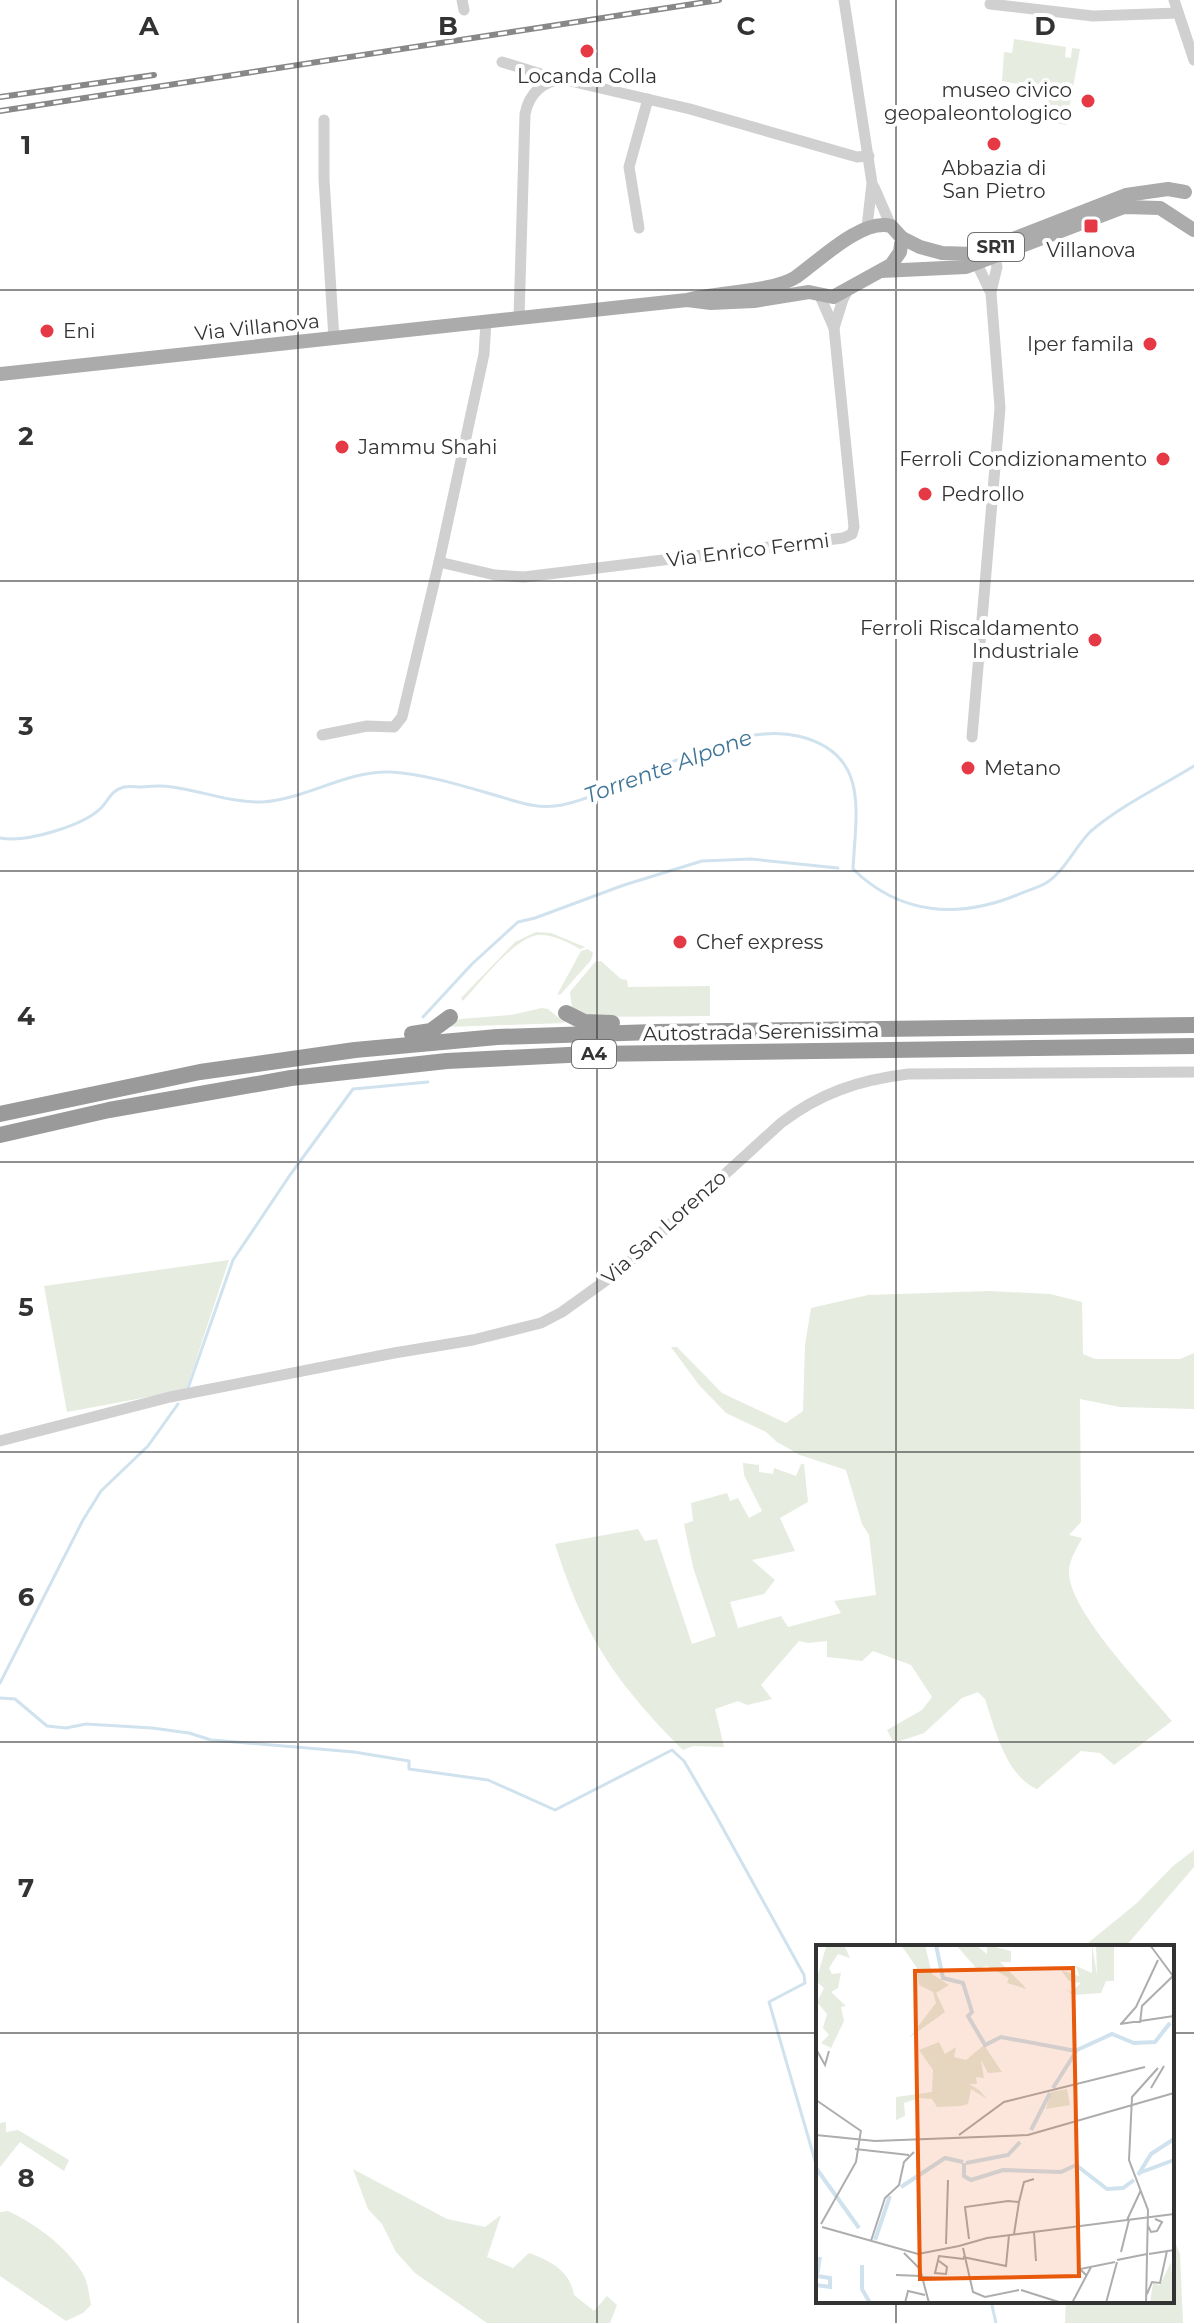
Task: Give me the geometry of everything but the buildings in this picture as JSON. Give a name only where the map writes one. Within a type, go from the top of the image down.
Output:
[{"type":"highway","points":[[566,1013],[590,1023],[647,1025],[689,1032]]},
{"type":"highway","points":[[355,1050],[385,1040],[431,1031],[450,1017]]},
{"type":"highway","name":"Autostrada Serenissima","points":[[0,1114],[200,1072],[355,1050],[534,1035],[1194,1025]]},
{"type":"highway","name":"Autostrada Serenissima","points":[[0,1135],[109,1110],[291,1078],[447,1061],[588,1054],[1194,1046]]},
{"type":"main road","name":"SR11","points":[[902,238],[929,251],[974,254],[1126,195],[1168,189],[1190,191]]},
{"type":"main road","points":[[1180,219],[1179,202],[1190,191]]},
{"type":"main road","name":"SR11","points":[[881,271],[977,264],[1124,207],[1155,207],[1194,230]]},
{"type":"main road","points":[[867,227],[877,224],[891,226],[902,238],[897,259],[881,271]]},
{"type":"main road","name":"Via Villanova","points":[[0,374],[687,300],[778,285],[795,277],[867,227]]},
{"type":"main road","points":[[810,265],[808,282],[818,294]]},
{"type":"main road","name":"Via Villanova","points":[[687,300],[711,303],[754,301],[798,293],[833,297],[881,271]]},
{"type":"street","points":[[844,0],[872,183],[867,227]]},
{"type":"street","points":[[1174,0],[1194,60]]},
{"type":"street","points":[[990,4],[1093,16],[1179,18],[1194,23]]},
{"type":"street","points":[[502,62],[857,157],[869,156]]},
{"type":"street","points":[[519,318],[525,114],[527,102],[534,92],[558,79]]},
{"type":"street","points":[[639,228],[629,167],[648,99]]},
{"type":"street","points":[[324,120],[324,179],[334,339]]},
{"type":"street","points":[[872,183],[891,226]]},
{"type":"street","points":[[972,737],[999,423],[991,293],[997,267],[995,258]]},
{"type":"street","points":[[977,264],[991,293]]},
{"type":"street","name":"Via Enrico Fermi","points":[[834,328],[848,290]]},
{"type":"street","name":"Via Enrico Fermi","points":[[439,562],[495,575],[524,577],[848,536],[854,527],[834,328],[818,294]]},
{"type":"street","points":[[322,735],[367,726],[394,727],[402,717],[484,354],[486,322]]},
{"type":"street","name":"Via San Lorenzo","points":[[0,1441],[170,1397],[473,1340],[541,1323],[562,1312],[619,1271],[805,1104],[838,1088],[873,1078],[908,1074],[1194,1072]]},
{"type":"shaded area","points":[[1014,39],[1066,47],[1065,57],[1071,58],[1072,48],[1080,49],[1066,125],[1046,121],[1049,93],[1045,89],[1002,81],[1004,52],[1012,53]]},
{"type":"shaded area","points":[[536,932],[551,933],[585,947],[580,949],[549,936],[529,938],[498,962],[463,1001],[461,998],[515,942]]},
{"type":"shaded area","points":[[588,949],[593,953],[591,960],[557,995],[581,951]]},
{"type":"shaded area","points":[[601,961],[621,979],[627,980],[628,987],[710,986],[710,1016],[586,1017],[572,1007],[570,992],[595,962]]},
{"type":"shaded area","points":[[548,1009],[565,1023],[446,1027],[460,1019],[511,1015]]},
{"type":"shaded area","points":[[229,1260],[186,1390],[67,1412],[44,1286]]},
{"type":"shaded area","points":[[989,1291],[1050,1294],[1082,1302],[1083,1354],[1095,1359],[1180,1359],[1194,1353],[1194,1409],[1120,1407],[1080,1399],[1081,1522],[1069,1535],[1082,1538],[1071,1560],[1069,1573],[1082,1608],[1111,1650],[1172,1721],[1114,1765],[1100,1753],[1081,1751],[1037,1789],[1026,1783],[1010,1763],[985,1699],[978,1692],[962,1698],[924,1733],[894,1743],[887,1730],[922,1710],[932,1697],[911,1665],[873,1651],[862,1661],[827,1657],[827,1641],[799,1641],[761,1685],[772,1699],[747,1705],[738,1701],[715,1709],[724,1747],[693,1746],[683,1750],[638,1702],[604,1656],[578,1605],[555,1544],[638,1529],[645,1541],[657,1539],[692,1644],[716,1636],[693,1567],[684,1524],[693,1521],[691,1503],[727,1493],[730,1501],[738,1498],[749,1518],[762,1511],[744,1475],[743,1463],[759,1465],[759,1472],[773,1474],[774,1468],[796,1476],[801,1464],[804,1464],[808,1502],[780,1518],[795,1551],[752,1560],[775,1580],[764,1594],[730,1602],[738,1628],[781,1616],[788,1627],[841,1613],[834,1601],[876,1595],[869,1535],[862,1524],[846,1470],[800,1455],[766,1432],[726,1413],[699,1385],[671,1347],[677,1347],[722,1393],[786,1423],[803,1411],[805,1345],[811,1308],[868,1295]]},
{"type":"shaded area","points":[[1194,1850],[1194,1867],[1127,1945],[1085,1945],[1137,1903],[1173,1866]]},
{"type":"shaded area","points":[[6,2122],[6,2132],[18,2130],[69,2160],[64,2171],[20,2142],[0,2167],[0,2123]]},
{"type":"shaded area","points":[[353,2169],[447,2219],[485,2227],[501,2215],[487,2257],[513,2268],[529,2253],[545,2260],[564,2273],[574,2295],[594,2311],[607,2296],[617,2305],[610,2323],[487,2323],[415,2273],[396,2252],[382,2224],[368,2209]]},
{"type":"shaded area","points":[[8,2211],[50,2237],[76,2264],[86,2281],[91,2305],[83,2313],[66,2321],[0,2276],[0,2212]]},
{"type":"shaded area","points":[[1174,2240],[1180,2254],[1183,2323],[1065,2323],[1066,2303],[1174,2303]]},
{"type":"waterway","name":"Torrente Alpone","points":[[0,838],[39,835],[82,821],[102,807],[120,788],[128,787],[168,786],[240,801],[262,802],[295,796],[359,775],[391,772],[442,780],[526,804],[562,805],[618,786],[711,746],[771,733],[798,736],[821,744],[837,756],[848,770],[856,806],[853,869],[890,896],[910,904],[930,908],[973,908],[1046,883],[1090,832],[1127,805],[1194,766]]},
{"type":"waterway","points":[[423,1017],[472,964],[518,922],[702,861],[751,859],[838,868]]},
{"type":"waterway","points":[[187,1391],[233,1260],[353,1089],[428,1082]]},
{"type":"waterway","points":[[0,1683],[83,1520],[101,1491],[148,1446],[178,1404]]},
{"type":"waterway","points":[[0,1698],[15,1699],[47,1726],[66,1728],[86,1724],[152,1728],[189,1733],[211,1740],[354,1752],[409,1761],[409,1769],[488,1780],[555,1810],[672,1750],[684,1761],[804,1975],[805,1983],[769,2002],[816,2164]]},
{"type":"waterway","points":[[991,2303],[996,2323]]},
{"type":"railway","points":[[0,111],[719,0]]},
{"type":"railway","points":[[0,97],[154,75]]},
{"type":"place","name":"Locanda Colla","points":[[587,51]]},
{"type":"place","name":"museo civico geopaleontologico","points":[[1088,101]]},
{"type":"place","name":"Abbazia di San Pietro","points":[[994,144]]},
{"type":"place","name":"Villanova","points":[[1091,226]]},
{"type":"place","name":"Eni","points":[[47,331]]},
{"type":"place","name":"Iper famila","points":[[1150,344]]},
{"type":"place","name":"Jammu Shahi","points":[[342,447]]},
{"type":"place","name":"Ferroli Condizionamento","points":[[1163,459]]},
{"type":"place","name":"Pedrollo","points":[[925,494]]},
{"type":"place","name":"Ferroli Riscaldamento Industriale","points":[[1095,640]]},
{"type":"place","name":"Metano","points":[[968,768]]},
{"type":"place","name":"Chef express","points":[[680,942]]}]
